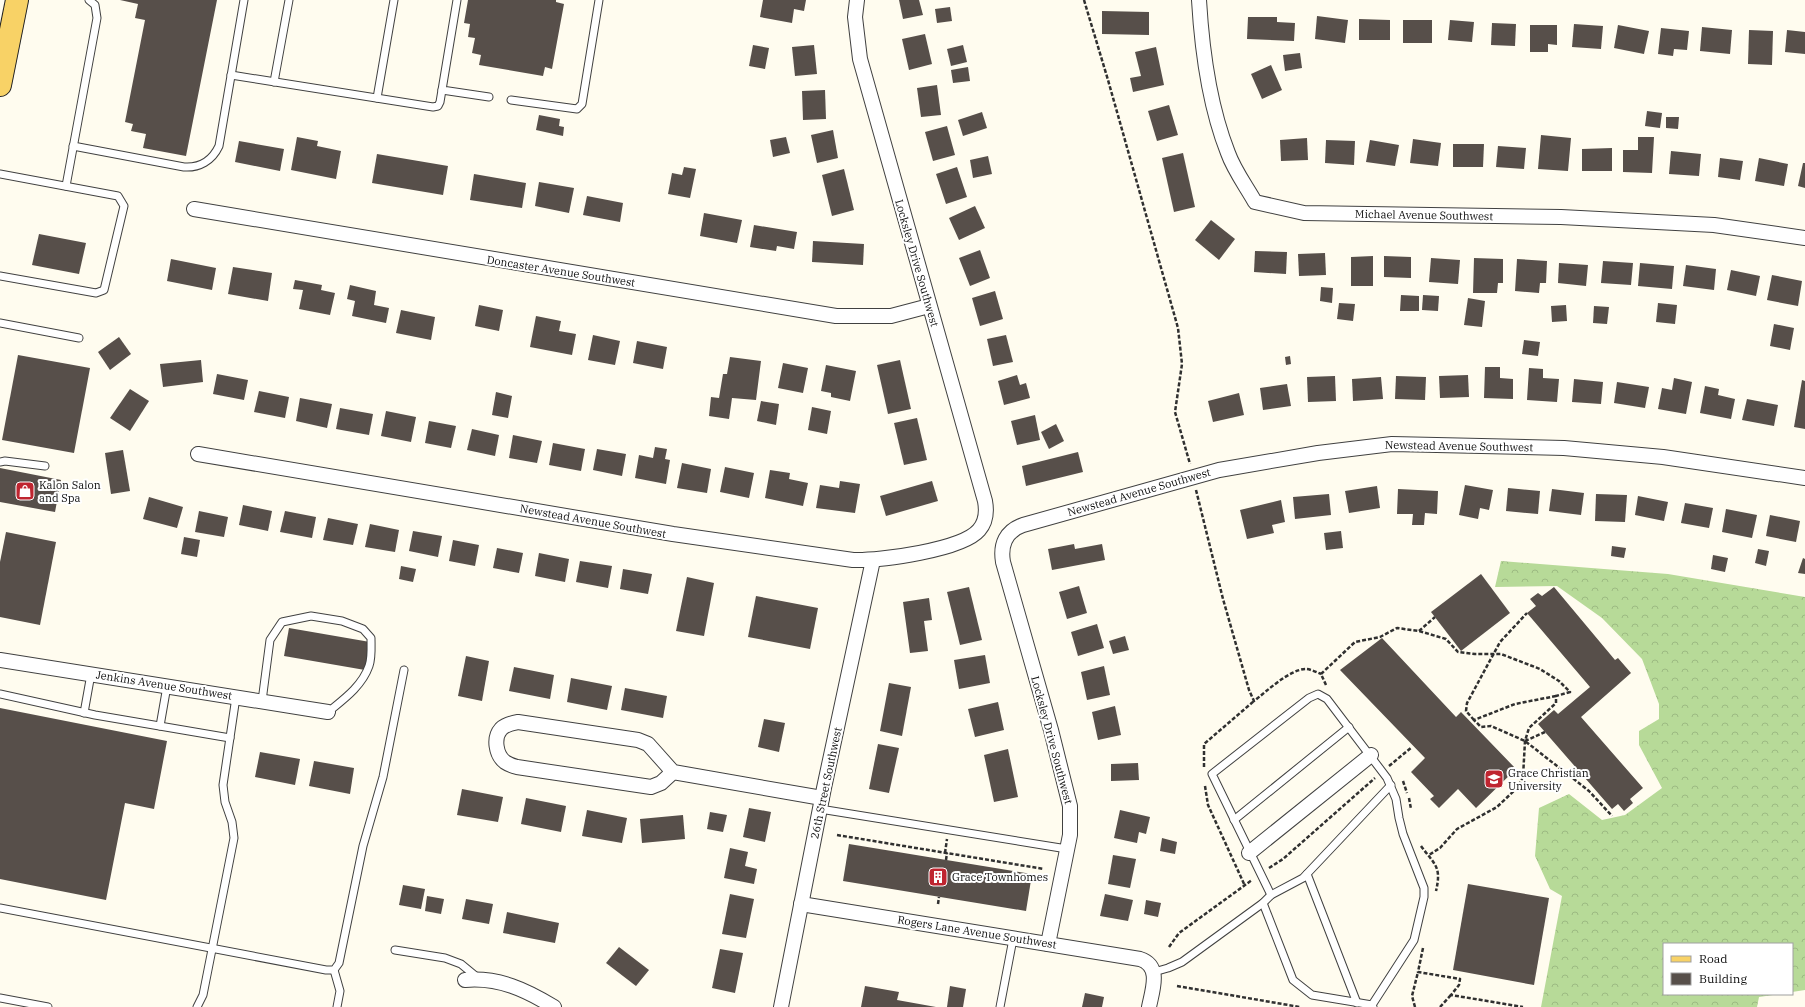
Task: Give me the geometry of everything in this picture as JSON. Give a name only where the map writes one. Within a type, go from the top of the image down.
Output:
[{"type":"main road","points":[[0,85],[17,0]]},
{"type":"street","name":"Locksley Drive Southwest","points":[[857,0],[856,17],[860,59],[929,306],[986,501],[986,515],[983,525]]},
{"type":"street","name":"Michael Avenue Southwest","points":[[1199,0],[1201,41],[1213,105],[1228,154],[1255,202],[1304,213],[1560,217],[1683,223],[1745,229],[1805,238]]},
{"type":"street","name":"Doncaster Avenue Southwest","points":[[194,209],[836,316],[891,316],[929,306]]},
{"type":"street","name":"Newstead Avenue Southwest","points":[[1005,539],[1014,529],[1023,525],[1219,470],[1318,453],[1392,444],[1564,448],[1663,457],[1805,478]]},
{"type":"street","name":"Newstead Avenue Southwest","points":[[198,454],[673,534],[853,560],[872,560],[911,554],[961,542],[975,534],[983,525]]},
{"type":"street","name":"Locksley Drive Southwest","points":[[1005,539],[1002,550],[1003,562],[1068,792],[1071,820],[1067,850],[1048,944]]},
{"type":"street","name":"26th Street Southwest","points":[[781,1007],[821,803],[872,560]]},
{"type":"street","name":"Jenkins Avenue Southwest","points":[[0,660],[328,712]]},
{"type":"street","points":[[673,772],[661,783],[650,787],[517,767],[504,762],[498,752],[496,739],[501,729],[508,724],[518,722],[638,740],[648,744],[673,772],[821,803]]},
{"type":"street","points":[[1250,852],[1371,755]]},
{"type":"street","name":"Rogers Lane Avenue Southwest","points":[[801,904],[1135,958],[1143,960],[1152,969]]},
{"type":"street","points":[[1149,1007],[1154,984],[1152,969]]},
{"type":"street","points":[[465,980],[480,979],[504,982],[531,993],[554,1007]]},
{"type":"lane","points":[[66,186],[97,18],[95,5],[89,0]]},
{"type":"lane","points":[[73,146],[193,168],[200,165],[215,154],[219,146],[244,0]]},
{"type":"lane","points":[[274,82],[289,0]]},
{"type":"lane","points":[[377,98],[394,0]]},
{"type":"lane","points":[[231,75],[433,107],[438,106],[440,102],[458,0]]},
{"type":"lane","points":[[511,100],[577,109],[582,104],[599,0]]},
{"type":"lane","points":[[442,90],[489,97]]},
{"type":"lane","points":[[0,174],[118,196],[124,206],[104,290],[96,293],[0,276]]},
{"type":"lane","points":[[0,323],[79,338]]},
{"type":"lane","points":[[0,462],[5,460],[44,466]]},
{"type":"lane","points":[[262,701],[270,640],[282,622],[312,616],[342,621],[363,629],[371,638],[370,664],[363,679],[328,712]]},
{"type":"lane","points":[[334,970],[339,963],[364,846],[383,776],[404,670]]},
{"type":"lane","points":[[84,713],[91,674]]},
{"type":"lane","points":[[160,726],[167,686]]},
{"type":"lane","points":[[0,694],[84,713],[230,738]]},
{"type":"lane","points":[[1263,903],[1293,980],[1312,995],[1373,1006],[1414,940],[1424,897],[1423,884],[1400,825],[1396,799],[1391,785],[1383,770],[1327,699],[1318,694],[1314,695],[1212,774],[1271,895]]},
{"type":"lane","points":[[197,1007],[203,995],[234,838],[232,822],[225,802],[223,785],[236,697]]},
{"type":"lane","points":[[1234,820],[1349,727]]},
{"type":"lane","points":[[1152,969],[1168,968],[1182,962],[1263,903],[1271,895],[1299,881],[1391,785]]},
{"type":"lane","points":[[821,803],[1067,850]]},
{"type":"lane","points":[[1307,874],[1357,1003]]},
{"type":"lane","points":[[0,908],[326,970],[334,970]]},
{"type":"lane","points":[[1000,1007],[1013,939]]},
{"type":"lane","points":[[395,950],[444,958],[461,964],[480,979]]},
{"type":"lane","points":[[334,970],[340,991],[336,1007]]},
{"type":"lane","points":[[0,998],[48,1007]]},
{"type":"path","points":[[1084,0],[1178,328],[1182,364],[1175,412],[1193,477],[1223,599],[1249,690],[1254,701],[1290,674],[1307,668],[1321,674],[1326,685],[1331,688]]},
{"type":"path","points":[[1527,613],[1505,635],[1492,654],[1466,705],[1466,710],[1480,727],[1491,726],[1525,741],[1589,791],[1612,816]]},
{"type":"path","points":[[1419,631],[1435,617]]},
{"type":"path","points":[[1321,674],[1356,642],[1380,637],[1397,628],[1419,631],[1446,639],[1458,652],[1475,654],[1501,654],[1540,669],[1559,681],[1570,692],[1515,704],[1474,720]]},
{"type":"path","points":[[1428,855],[1440,848],[1458,829],[1497,807],[1518,787],[1523,777],[1525,741],[1530,726],[1556,703],[1556,696]]},
{"type":"path","points":[[1525,741],[1546,732]]},
{"type":"path","points":[[1169,947],[1179,933],[1260,874],[1283,860],[1383,770],[1412,747]]},
{"type":"path","points":[[1387,758],[1395,768]]},
{"type":"path","points":[[1401,778],[1408,797],[1411,815]]},
{"type":"path","points":[[837,835],[1044,869]]},
{"type":"path","points":[[1420,844],[1437,866],[1439,874],[1435,896]]},
{"type":"path","points":[[946,860],[947,853]]},
{"type":"path","points":[[938,904],[939,897]]},
{"type":"path","points":[[1415,1007],[1412,996],[1425,942]]},
{"type":"path","points":[[1418,972],[1460,979],[1460,985],[1440,1007]]},
{"type":"path","points":[[1177,986],[1300,1007]]},
{"type":"path","points":[[1451,995],[1523,1007]]},
{"type":"green space","points":[[1501,561],[1668,574],[1805,597],[1805,990],[1793,992],[1793,943],[1663,943],[1663,995],[1773,995],[1759,997],[1757,1007],[1541,1007],[1562,896],[1550,889],[1535,856],[1539,808],[1569,794],[1602,820],[1625,815],[1662,788],[1639,745],[1639,731],[1659,719],[1659,704],[1642,659],[1602,618],[1557,586],[1495,587]]},
{"type":"building","points":[[120,0],[217,0],[186,156],[143,148],[146,134],[131,131],[133,124],[125,122],[145,20],[135,18],[138,4]]},
{"type":"building","points":[[468,0],[556,0],[556,2],[564,4],[552,69],[545,67],[543,76],[479,65],[481,55],[472,53],[475,38],[468,37],[470,24],[464,23]]},
{"type":"building","points":[[763,0],[806,0],[804,11],[794,9],[792,23],[760,17]]},
{"type":"building","points":[[899,0],[919,0],[923,15],[903,19]]},
{"type":"building","points":[[950,7],[952,21],[937,23],[935,9]]},
{"type":"building","points":[[1102,11],[1149,12],[1149,35],[1102,34]]},
{"type":"building","points":[[1317,16],[1348,20],[1345,43],[1315,39]]},
{"type":"building","points":[[1248,17],[1277,17],[1277,22],[1295,23],[1294,41],[1247,39]]},
{"type":"building","points":[[1359,19],[1390,20],[1390,40],[1359,40]]},
{"type":"building","points":[[1403,20],[1432,20],[1432,43],[1403,43]]},
{"type":"building","points":[[1450,20],[1474,22],[1472,42],[1448,40]]},
{"type":"building","points":[[1492,23],[1516,24],[1515,46],[1491,45]]},
{"type":"building","points":[[1574,24],[1603,26],[1601,49],[1572,47]]},
{"type":"building","points":[[1530,25],[1557,25],[1557,45],[1548,44],[1548,52],[1530,52]]},
{"type":"building","points":[[1618,25],[1649,31],[1644,54],[1614,48]]},
{"type":"building","points":[[1702,27],[1732,30],[1730,54],[1700,51]]},
{"type":"building","points":[[1661,28],[1689,31],[1687,50],[1674,49],[1673,56],[1658,54]]},
{"type":"building","points":[[1749,30],[1773,31],[1772,65],[1748,64]]},
{"type":"building","points":[[1787,30],[1805,32],[1805,54],[1785,52]]},
{"type":"building","points":[[925,34],[932,64],[909,70],[902,39]]},
{"type":"building","points":[[753,45],[769,48],[765,69],[749,66]]},
{"type":"building","points":[[814,45],[817,74],[795,76],[792,47]]},
{"type":"building","points":[[963,45],[967,62],[951,66],[947,49]]},
{"type":"building","points":[[1156,47],[1164,85],[1133,92],[1130,78],[1141,76],[1135,52]]},
{"type":"building","points":[[1300,53],[1302,68],[1285,71],[1283,55]]},
{"type":"building","points":[[1271,65],[1282,90],[1262,99],[1251,74]]},
{"type":"building","points":[[968,67],[970,81],[953,83],[951,70]]},
{"type":"building","points":[[937,85],[941,115],[921,117],[917,88]]},
{"type":"building","points":[[825,90],[826,119],[803,120],[802,91]]},
{"type":"building","points":[[1169,105],[1178,135],[1157,141],[1148,111]]},
{"type":"building","points":[[1647,111],[1662,113],[1660,128],[1645,126]]},
{"type":"building","points":[[982,112],[987,128],[963,136],[958,120]]},
{"type":"building","points":[[539,115],[560,119],[559,126],[564,127],[563,136],[536,130]]},
{"type":"building","points":[[1666,117],[1679,117],[1678,129],[1666,128]]},
{"type":"building","points":[[947,126],[955,155],[933,161],[925,132]]},
{"type":"building","points":[[833,130],[838,158],[817,163],[811,135]]},
{"type":"building","points":[[1541,135],[1571,138],[1568,171],[1538,169]]},
{"type":"building","points":[[297,137],[318,141],[317,146],[341,151],[336,179],[291,170]]},
{"type":"building","points":[[786,137],[790,153],[773,157],[770,140]]},
{"type":"building","points":[[1638,137],[1654,137],[1652,173],[1623,172],[1623,150],[1638,150]]},
{"type":"building","points":[[1307,138],[1308,160],[1281,161],[1280,140]]},
{"type":"building","points":[[1413,139],[1441,143],[1438,166],[1410,163]]},
{"type":"building","points":[[1326,140],[1355,141],[1354,165],[1325,163]]},
{"type":"building","points":[[1370,140],[1399,145],[1395,166],[1366,162]]},
{"type":"building","points":[[239,141],[284,149],[280,171],[235,162]]},
{"type":"building","points":[[1453,144],[1484,144],[1483,167],[1453,167]]},
{"type":"building","points":[[1498,146],[1526,148],[1524,169],[1496,167]]},
{"type":"building","points":[[1612,148],[1612,171],[1582,171],[1582,149]]},
{"type":"building","points":[[1671,151],[1701,154],[1699,176],[1669,174]]},
{"type":"building","points":[[1183,153],[1195,207],[1174,212],[1162,158]]},
{"type":"building","points":[[377,154],[448,166],[443,195],[372,183]]},
{"type":"building","points":[[988,156],[992,174],[973,178],[970,160]]},
{"type":"building","points":[[1720,158],[1743,161],[1740,180],[1718,177]]},
{"type":"building","points":[[1759,158],[1788,164],[1784,186],[1755,181]]},
{"type":"building","points":[[1803,163],[1805,163],[1805,188],[1798,186]]},
{"type":"building","points":[[684,167],[696,169],[690,198],[668,194],[672,173],[682,175]]},
{"type":"building","points":[[957,167],[967,197],[946,204],[936,174]]},
{"type":"building","points":[[844,169],[854,210],[832,216],[822,175]]},
{"type":"building","points":[[474,174],[526,183],[522,208],[470,200]]},
{"type":"building","points":[[539,182],[574,188],[569,213],[535,206]]},
{"type":"building","points":[[587,196],[623,203],[620,222],[583,215]]},
{"type":"building","points":[[975,206],[985,228],[959,240],[949,218]]},
{"type":"building","points":[[704,213],[742,220],[737,243],[700,236]]},
{"type":"building","points":[[1211,220],[1235,239],[1219,260],[1195,240]]},
{"type":"building","points":[[754,225],[797,232],[794,249],[777,246],[776,251],[750,247]]},
{"type":"building","points":[[39,234],[86,243],[79,274],[32,265]]},
{"type":"building","points":[[813,241],[864,244],[863,265],[812,262]]},
{"type":"building","points":[[980,250],[990,278],[970,286],[959,258]]},
{"type":"building","points":[[1255,251],[1287,252],[1286,274],[1254,272]]},
{"type":"building","points":[[1325,253],[1326,275],[1299,276],[1298,254]]},
{"type":"building","points":[[1373,256],[1373,286],[1351,286],[1351,257]]},
{"type":"building","points":[[1384,256],[1411,257],[1411,278],[1384,277]]},
{"type":"building","points":[[1431,258],[1460,260],[1458,284],[1429,282]]},
{"type":"building","points":[[1474,258],[1503,259],[1503,283],[1498,283],[1497,293],[1473,293]]},
{"type":"building","points":[[171,259],[216,268],[212,290],[167,281]]},
{"type":"building","points":[[1517,259],[1547,261],[1546,283],[1540,283],[1539,293],[1515,291]]},
{"type":"building","points":[[1603,261],[1633,263],[1631,285],[1601,283]]},
{"type":"building","points":[[1559,263],[1588,265],[1586,286],[1558,283]]},
{"type":"building","points":[[1640,263],[1674,266],[1672,289],[1638,286]]},
{"type":"building","points":[[1686,265],[1716,269],[1714,290],[1683,286]]},
{"type":"building","points":[[233,267],[272,273],[268,301],[228,294]]},
{"type":"building","points":[[1731,270],[1760,276],[1756,296],[1727,290]]},
{"type":"building","points":[[1772,275],[1802,281],[1798,306],[1767,300]]},
{"type":"building","points":[[295,280],[322,285],[321,290],[335,293],[330,315],[299,309],[303,290],[293,289]]},
{"type":"building","points":[[350,285],[376,291],[374,305],[389,308],[386,323],[352,316],[355,301],[347,299]]},
{"type":"building","points":[[1321,287],[1333,288],[1332,303],[1320,301]]},
{"type":"building","points":[[995,291],[1003,319],[980,326],[972,298]]},
{"type":"building","points":[[1401,295],[1419,296],[1419,311],[1400,311]]},
{"type":"building","points":[[1423,295],[1439,296],[1438,311],[1422,310]]},
{"type":"building","points":[[1468,298],[1485,301],[1482,327],[1464,325]]},
{"type":"building","points":[[1339,303],[1355,304],[1353,321],[1337,319]]},
{"type":"building","points":[[1658,303],[1677,305],[1675,324],[1656,322]]},
{"type":"building","points":[[479,305],[503,310],[499,331],[475,326]]},
{"type":"building","points":[[1566,305],[1567,321],[1552,322],[1551,306]]},
{"type":"building","points":[[1594,306],[1609,307],[1607,324],[1593,323]]},
{"type":"building","points":[[401,310],[435,317],[431,340],[396,333]]},
{"type":"building","points":[[536,316],[561,321],[559,331],[576,334],[572,355],[530,347]]},
{"type":"building","points":[[1774,324],[1794,328],[1790,350],[1770,346]]},
{"type":"building","points":[[593,335],[620,341],[615,365],[588,360]]},
{"type":"building","points":[[1006,335],[1013,362],[993,366],[987,339]]},
{"type":"building","points":[[119,337],[131,354],[110,370],[98,352]]},
{"type":"building","points":[[1524,340],[1540,342],[1538,356],[1522,354]]},
{"type":"building","points":[[637,341],[667,347],[663,369],[633,363]]},
{"type":"building","points":[[18,355],[90,368],[74,453],[2,440]]},
{"type":"building","points":[[1290,356],[1291,364],[1286,365],[1285,357]]},
{"type":"building","points":[[730,357],[761,361],[756,400],[732,398],[729,419],[709,416],[711,397],[719,398],[723,374],[727,374]]},
{"type":"building","points":[[201,360],[203,382],[163,387],[160,364]]},
{"type":"building","points":[[900,360],[911,409],[888,414],[877,365]]},
{"type":"building","points":[[783,363],[808,368],[803,393],[778,388]]},
{"type":"building","points":[[826,365],[856,371],[850,401],[831,397],[831,393],[821,391]]},
{"type":"building","points":[[1485,367],[1500,367],[1500,378],[1513,379],[1513,399],[1484,398]]},
{"type":"building","points":[[1529,368],[1543,369],[1543,378],[1559,379],[1557,402],[1527,400]]},
{"type":"building","points":[[217,374],[248,380],[244,400],[213,394]]},
{"type":"building","points":[[1017,375],[1020,385],[1026,383],[1030,398],[1004,405],[998,381]]},
{"type":"building","points":[[1468,375],[1469,397],[1440,398],[1439,376]]},
{"type":"building","points":[[1335,376],[1336,401],[1308,402],[1307,377]]},
{"type":"building","points":[[1396,376],[1426,377],[1425,400],[1395,399]]},
{"type":"building","points":[[1381,377],[1383,399],[1353,401],[1352,379]]},
{"type":"building","points":[[1674,378],[1692,382],[1686,414],[1658,409],[1662,388],[1672,390]]},
{"type":"building","points":[[1574,379],[1603,382],[1601,404],[1572,402]]},
{"type":"building","points":[[1802,380],[1805,381],[1805,429],[1794,427]]},
{"type":"building","points":[[1617,382],[1649,387],[1645,408],[1614,403]]},
{"type":"building","points":[[1287,384],[1291,406],[1263,410],[1260,388]]},
{"type":"building","points":[[1705,386],[1719,389],[1718,395],[1735,399],[1731,419],[1700,413]]},
{"type":"building","points":[[130,389],[149,401],[130,431],[110,418]]},
{"type":"building","points":[[259,391],[289,397],[285,418],[254,412]]},
{"type":"building","points":[[496,392],[512,396],[508,418],[492,415]]},
{"type":"building","points":[[1239,393],[1244,415],[1213,422],[1208,401]]},
{"type":"building","points":[[300,398],[332,404],[327,428],[296,421]]},
{"type":"building","points":[[1747,399],[1778,405],[1774,426],[1742,420]]},
{"type":"building","points":[[761,401],[779,404],[776,425],[757,421]]},
{"type":"building","points":[[812,407],[831,411],[827,434],[808,430]]},
{"type":"building","points":[[340,408],[373,414],[369,435],[336,429]]},
{"type":"building","points":[[386,411],[416,417],[411,442],[381,436]]},
{"type":"building","points":[[1035,415],[1040,440],[1017,445],[1011,421]]},
{"type":"building","points":[[917,418],[927,460],[904,465],[894,423]]},
{"type":"building","points":[[429,421],[456,426],[451,448],[425,443]]},
{"type":"building","points":[[1056,424],[1064,441],[1049,449],[1041,432]]},
{"type":"building","points":[[472,429],[499,435],[495,456],[467,450]]},
{"type":"building","points":[[513,435],[542,441],[537,463],[509,458]]},
{"type":"building","points":[[553,443],[585,449],[581,471],[549,465]]},
{"type":"building","points":[[655,447],[667,449],[665,459],[670,460],[666,484],[635,478],[639,455],[653,458]]},
{"type":"building","points":[[597,449],[626,454],[622,476],[593,470]]},
{"type":"building","points":[[123,450],[130,491],[111,494],[105,453]]},
{"type":"building","points":[[1078,452],[1083,472],[1026,486],[1022,466]]},
{"type":"building","points":[[682,463],[711,469],[707,493],[677,488]]},
{"type":"building","points":[[725,467],[754,473],[749,498],[720,492]]},
{"type":"building","points":[[0,468],[61,480],[55,512],[0,502]]},
{"type":"building","points":[[770,470],[790,473],[789,479],[808,483],[803,506],[765,498]]},
{"type":"building","points":[[840,481],[860,484],[855,513],[816,508],[820,485],[839,488]]},
{"type":"building","points":[[932,481],[938,501],[886,516],[880,496]]},
{"type":"building","points":[[1465,485],[1493,490],[1489,510],[1480,508],[1478,519],[1459,515]]},
{"type":"building","points":[[1377,486],[1380,508],[1349,513],[1345,491]]},
{"type":"building","points":[[1508,488],[1540,491],[1538,514],[1506,511]]},
{"type":"building","points":[[1398,489],[1438,491],[1437,514],[1425,513],[1424,525],[1412,525],[1413,514],[1397,514]]},
{"type":"building","points":[[1552,489],[1584,493],[1581,515],[1549,511]]},
{"type":"building","points":[[1329,494],[1331,515],[1295,519],[1293,497]]},
{"type":"building","points":[[1596,494],[1627,495],[1625,522],[1595,521]]},
{"type":"building","points":[[1638,496],[1668,502],[1664,521],[1635,515]]},
{"type":"building","points":[[149,497],[183,507],[177,528],[143,519]]},
{"type":"building","points":[[1281,500],[1285,522],[1272,525],[1274,533],[1247,539],[1240,510]]},
{"type":"building","points":[[1685,503],[1713,508],[1709,528],[1681,523]]},
{"type":"building","points":[[243,505],[272,511],[268,531],[239,525]]},
{"type":"building","points":[[1726,509],[1757,515],[1752,538],[1722,532]]},
{"type":"building","points":[[199,511],[228,517],[224,537],[195,532]]},
{"type":"building","points":[[285,511],[316,517],[312,538],[280,532]]},
{"type":"building","points":[[1770,515],[1800,521],[1796,542],[1766,536]]},
{"type":"building","points":[[328,518],[358,524],[353,545],[323,540]]},
{"type":"building","points":[[370,524],[399,530],[395,552],[365,547]]},
{"type":"building","points":[[413,531],[442,536],[438,557],[409,551]]},
{"type":"building","points":[[1341,531],[1343,548],[1326,550],[1324,533]]},
{"type":"building","points":[[6,532],[56,542],[40,625],[0,617],[0,562]]},
{"type":"building","points":[[184,537],[200,540],[197,557],[181,554]]},
{"type":"building","points":[[453,540],[479,545],[475,566],[449,561]]},
{"type":"building","points":[[1074,544],[1075,549],[1102,544],[1105,560],[1052,570],[1048,549]]},
{"type":"building","points":[[1612,546],[1626,548],[1624,558],[1611,556]]},
{"type":"building","points":[[497,548],[523,553],[519,573],[493,568]]},
{"type":"building","points":[[1758,549],[1769,551],[1766,566],[1755,563]]},
{"type":"building","points":[[539,553],[569,559],[565,582],[535,576]]},
{"type":"building","points":[[1713,555],[1728,558],[1725,572],[1711,569]]},
{"type":"building","points":[[1803,558],[1805,559],[1805,574],[1798,573]]},
{"type":"building","points":[[580,561],[612,566],[608,588],[576,582]]},
{"type":"building","points":[[401,566],[416,569],[413,582],[399,579]]},
{"type":"building","points":[[623,569],[652,574],[648,594],[620,589]]},
{"type":"building","points":[[1481,574],[1510,613],[1461,651],[1431,612]]},
{"type":"building","points":[[687,577],[714,583],[704,636],[676,631]]},
{"type":"building","points":[[1079,586],[1087,613],[1067,619],[1059,592]]},
{"type":"building","points":[[969,587],[982,640],[960,645],[947,592]]},
{"type":"building","points":[[1554,587],[1615,660],[1618,658],[1631,673],[1581,717],[1643,788],[1630,799],[1633,803],[1624,811],[1618,804],[1612,809],[1538,724],[1554,710],[1558,714],[1590,687],[1527,613],[1536,606],[1530,599],[1538,593],[1542,596]]},
{"type":"building","points":[[756,596],[818,608],[810,649],[748,637]]},
{"type":"building","points":[[929,598],[932,620],[924,621],[928,651],[910,653],[903,602]]},
{"type":"building","points":[[1097,624],[1104,648],[1078,656],[1071,632]]},
{"type":"building","points":[[289,628],[370,642],[365,670],[284,656]]},
{"type":"building","points":[[1125,636],[1129,650],[1113,654],[1109,641]]},
{"type":"building","points":[[1382,638],[1456,717],[1461,712],[1516,769],[1476,808],[1458,789],[1439,808],[1430,799],[1434,796],[1411,772],[1425,758],[1340,670]]},
{"type":"building","points":[[985,655],[990,683],[959,689],[954,660]]},
{"type":"building","points":[[466,656],[489,661],[482,701],[458,696]]},
{"type":"building","points":[[1104,666],[1110,695],[1087,700],[1081,672]]},
{"type":"building","points":[[514,667],[554,675],[550,699],[509,691]]},
{"type":"building","points":[[571,678],[612,686],[607,710],[567,702]]},
{"type":"building","points":[[889,683],[911,687],[902,736],[880,731]]},
{"type":"building","points":[[625,688],[667,696],[663,718],[621,710]]},
{"type":"building","points":[[998,702],[1004,730],[975,737],[968,709]]},
{"type":"building","points":[[1115,706],[1121,735],[1098,740],[1092,712]]},
{"type":"building","points":[[0,708],[167,741],[154,809],[125,803],[106,900],[0,879]]},
{"type":"building","points":[[764,719],[785,723],[779,752],[758,747]]},
{"type":"building","points":[[878,744],[899,748],[889,793],[869,789]]},
{"type":"building","points":[[1008,749],[1018,797],[994,802],[984,755]]},
{"type":"building","points":[[260,752],[300,759],[295,785],[255,777]]},
{"type":"building","points":[[314,761],[354,768],[350,794],[309,786]]},
{"type":"building","points":[[1138,763],[1139,780],[1111,781],[1111,764]]},
{"type":"building","points":[[462,789],[503,797],[498,822],[457,815]]},
{"type":"building","points":[[526,798],[566,806],[561,832],[521,824]]},
{"type":"building","points":[[749,808],[771,812],[765,842],[743,837]]},
{"type":"building","points":[[587,810],[627,818],[622,843],[582,836]]},
{"type":"building","points":[[1120,810],[1150,817],[1146,834],[1139,832],[1137,843],[1114,838]]},
{"type":"building","points":[[710,812],[727,815],[723,832],[707,829]]},
{"type":"building","points":[[683,815],[685,839],[642,843],[640,819]]},
{"type":"building","points":[[1162,838],[1177,842],[1175,854],[1160,851]]},
{"type":"building","name":"Grace Townhomes","points":[[849,844],[1032,874],[1026,911],[843,881]]},
{"type":"building","points":[[730,848],[748,852],[745,866],[757,869],[754,884],[724,878]]},
{"type":"building","points":[[1113,855],[1136,859],[1130,888],[1108,884]]},
{"type":"building","points":[[1468,884],[1549,898],[1534,985],[1453,970]]},
{"type":"building","points":[[403,885],[425,889],[421,909],[399,905]]},
{"type":"building","points":[[730,894],[754,899],[746,938],[722,934]]},
{"type":"building","points":[[1105,894],[1133,900],[1128,921],[1100,916]]},
{"type":"building","points":[[427,896],[444,899],[441,914],[425,911]]},
{"type":"building","points":[[466,899],[493,904],[489,924],[462,919]]},
{"type":"building","points":[[1146,900],[1161,903],[1158,917],[1144,914]]},
{"type":"building","points":[[507,912],[559,923],[555,943],[503,933]]},
{"type":"building","points":[[619,947],[649,970],[636,986],[606,963]]},
{"type":"building","points":[[720,949],[743,953],[735,993],[712,988]]},
{"type":"building","points":[[865,986],[899,992],[897,1000],[936,1007],[861,1007]]},
{"type":"building","points":[[950,986],[966,989],[963,1007],[947,1007]]},
{"type":"building","points":[[1085,993],[1104,997],[1102,1007],[1082,1007]]},
{"type":"place","name":"Kalon Salon and Spa","points":[[25,491]]},
{"type":"place","name":"Grace Christian University","points":[[1494,779]]},
{"type":"place","name":"Grace Townhomes","points":[[938,877]]}]
